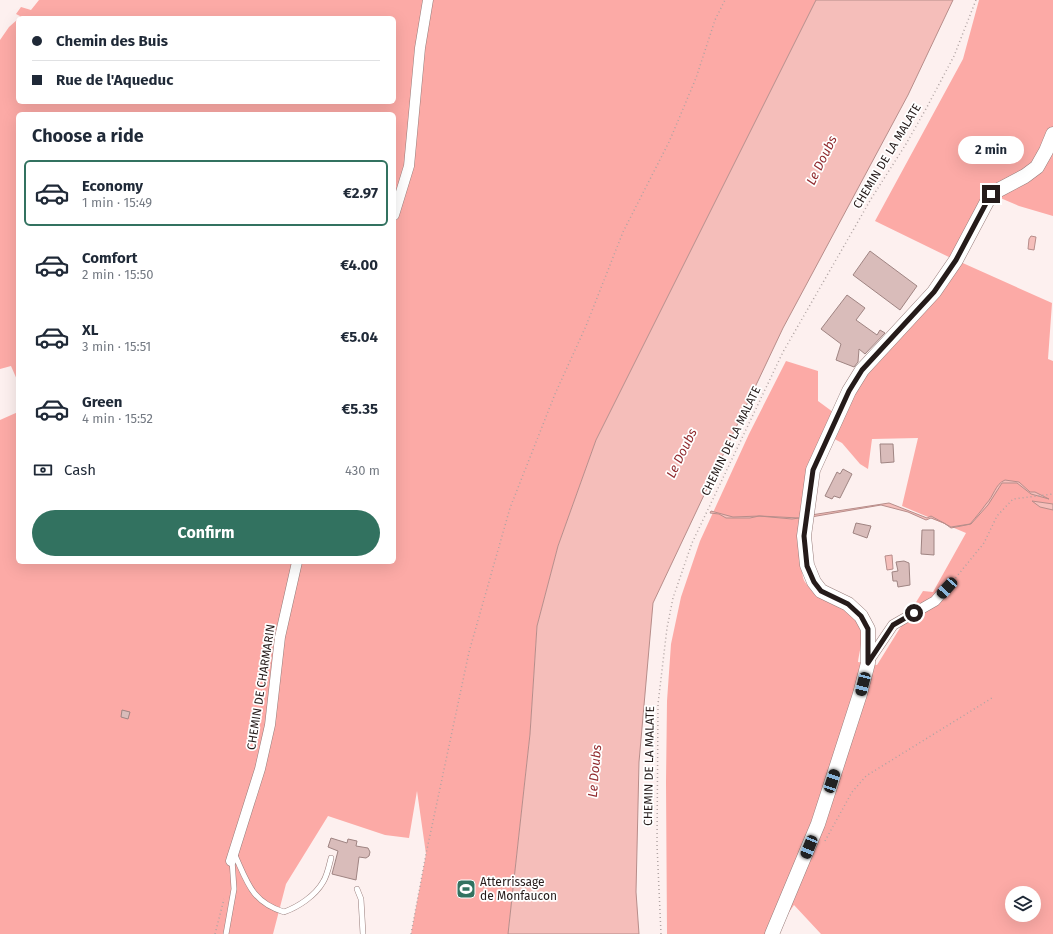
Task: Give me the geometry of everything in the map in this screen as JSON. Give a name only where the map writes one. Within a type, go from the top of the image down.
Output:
[{"type":"street","points":[[396,208],[409,166],[420,48],[428,0]]},
{"type":"street","points":[[772,934],[818,824],[860,694],[868,663],[868,629],[861,616],[848,604],[821,591],[814,582],[807,566],[804,536],[813,470],[849,391],[862,370],[934,292],[956,260],[991,194],[1025,176],[1037,167],[1053,134]]},
{"type":"street","name":"CHEMIN DE CHARMARIN","points":[[232,857],[260,769],[269,732],[280,637],[297,564]]},
{"type":"street","points":[[868,663],[893,625],[935,601],[947,588]]},
{"type":"lane","points":[[232,857],[259,901],[284,912],[294,909],[309,898],[323,882],[331,858]]},
{"type":"lane","points":[[226,934],[234,889],[232,857]]},
{"type":"lane","points":[[357,888],[361,899],[363,934]]},
{"type":"path","points":[[411,934],[426,854],[469,652],[510,508],[555,394],[586,326],[623,232],[669,142],[686,103],[715,20],[725,0]]},
{"type":"path","name":"CHEMIN DE LA MALATE","points":[[661,934],[657,845],[658,704],[667,628],[678,584],[692,543],[784,352],[871,199],[906,144],[927,107],[954,56],[976,0]]},
{"type":"path","points":[[947,588],[984,543],[997,516],[1013,499],[1053,494]]},
{"type":"path","points":[[823,844],[852,792],[866,776],[992,698]]},
{"type":"path","points":[[215,934],[225,894]]},
{"type":"shaded area","points":[[39,0],[816,0],[596,440],[558,546],[537,626],[530,734],[508,934],[411,934],[426,854],[417,791],[409,838],[385,835],[328,816],[286,884],[273,934],[0,934],[0,420],[16,413],[16,564],[396,564],[396,112],[16,112],[16,377],[11,366],[0,369],[0,40],[9,27],[16,21],[16,104],[396,104],[396,16],[20,16],[16,14],[21,7],[31,10]]},
{"type":"shaded area","points":[[979,0],[1053,0],[1053,216],[1019,206],[991,194],[956,260],[1052,303],[1048,359],[1053,361],[1053,934],[821,934],[794,905],[774,934],[667,934],[667,701],[671,644],[681,597],[700,541],[749,434],[786,361],[818,371],[818,401],[837,415],[849,391],[955,260],[875,221],[963,59]],"holes":[[[825,434],[842,443],[860,464],[868,469],[872,439],[918,438],[902,506],[966,533],[933,592],[923,591],[877,665],[858,662],[861,643],[861,632],[858,623],[845,609],[811,589],[805,582],[802,572],[799,527],[800,511],[807,481]]]},
{"type":"water","name":"Le Doubs","points":[[816,0],[953,0],[908,95],[783,328],[653,603],[639,762],[636,892],[639,934],[508,934],[530,734],[537,626],[558,546],[596,440]]},
{"type":"water","points":[[1031,236],[1036,237],[1034,250],[1028,249],[1029,239]]},
{"type":"water","points":[[1005,480],[1019,482],[1030,492],[1035,492],[1049,499],[1031,494],[1017,483],[1002,483],[988,505],[971,524],[951,528],[945,524],[951,527],[970,524],[989,501],[999,484]]},
{"type":"water","points":[[1032,501],[1053,504],[1053,510],[1040,507]]},
{"type":"water","points":[[889,503],[927,518],[931,516],[943,523],[931,518],[926,520],[908,512],[881,505],[811,517],[811,515]]},
{"type":"water","points":[[711,511],[733,517],[759,516],[750,518],[726,518],[719,514],[710,513]]},
{"type":"water","points":[[760,516],[799,518],[792,519]]},
{"type":"water","points":[[892,555],[893,569],[887,570],[885,556]]},
{"type":"building","points":[[870,251],[917,286],[900,310],[853,275]]},
{"type":"building","points":[[847,295],[865,308],[856,320],[877,335],[880,330],[885,333],[865,354],[859,349],[858,362],[854,367],[836,360],[841,344],[821,329]]},
{"type":"building","points":[[880,444],[893,444],[894,462],[881,463]]},
{"type":"building","points":[[843,469],[852,474],[840,498],[834,496],[832,499],[825,496],[837,472],[840,474]]},
{"type":"building","points":[[856,523],[871,526],[867,538],[853,533]]},
{"type":"building","points":[[922,530],[934,530],[934,555],[921,554]]},
{"type":"building","points":[[904,561],[909,563],[910,585],[898,587],[897,581],[893,581],[892,572],[898,571],[896,562]]},
{"type":"building","points":[[122,710],[130,712],[128,719],[121,717]]},
{"type":"building","points":[[331,838],[347,843],[348,839],[357,841],[356,846],[368,848],[370,852],[369,856],[366,858],[359,857],[356,880],[332,874],[338,851],[328,847]]},
{"type":"place","name":"Atterrissage de Monfaucon","points":[[466,889]]},
{"type":"route","points":[[914,613],[893,625],[868,663],[868,629],[861,616],[848,604],[821,591],[814,582],[807,566],[804,536],[813,470],[849,391],[862,370],[934,292],[956,260],[979,212],[991,194]]}]
